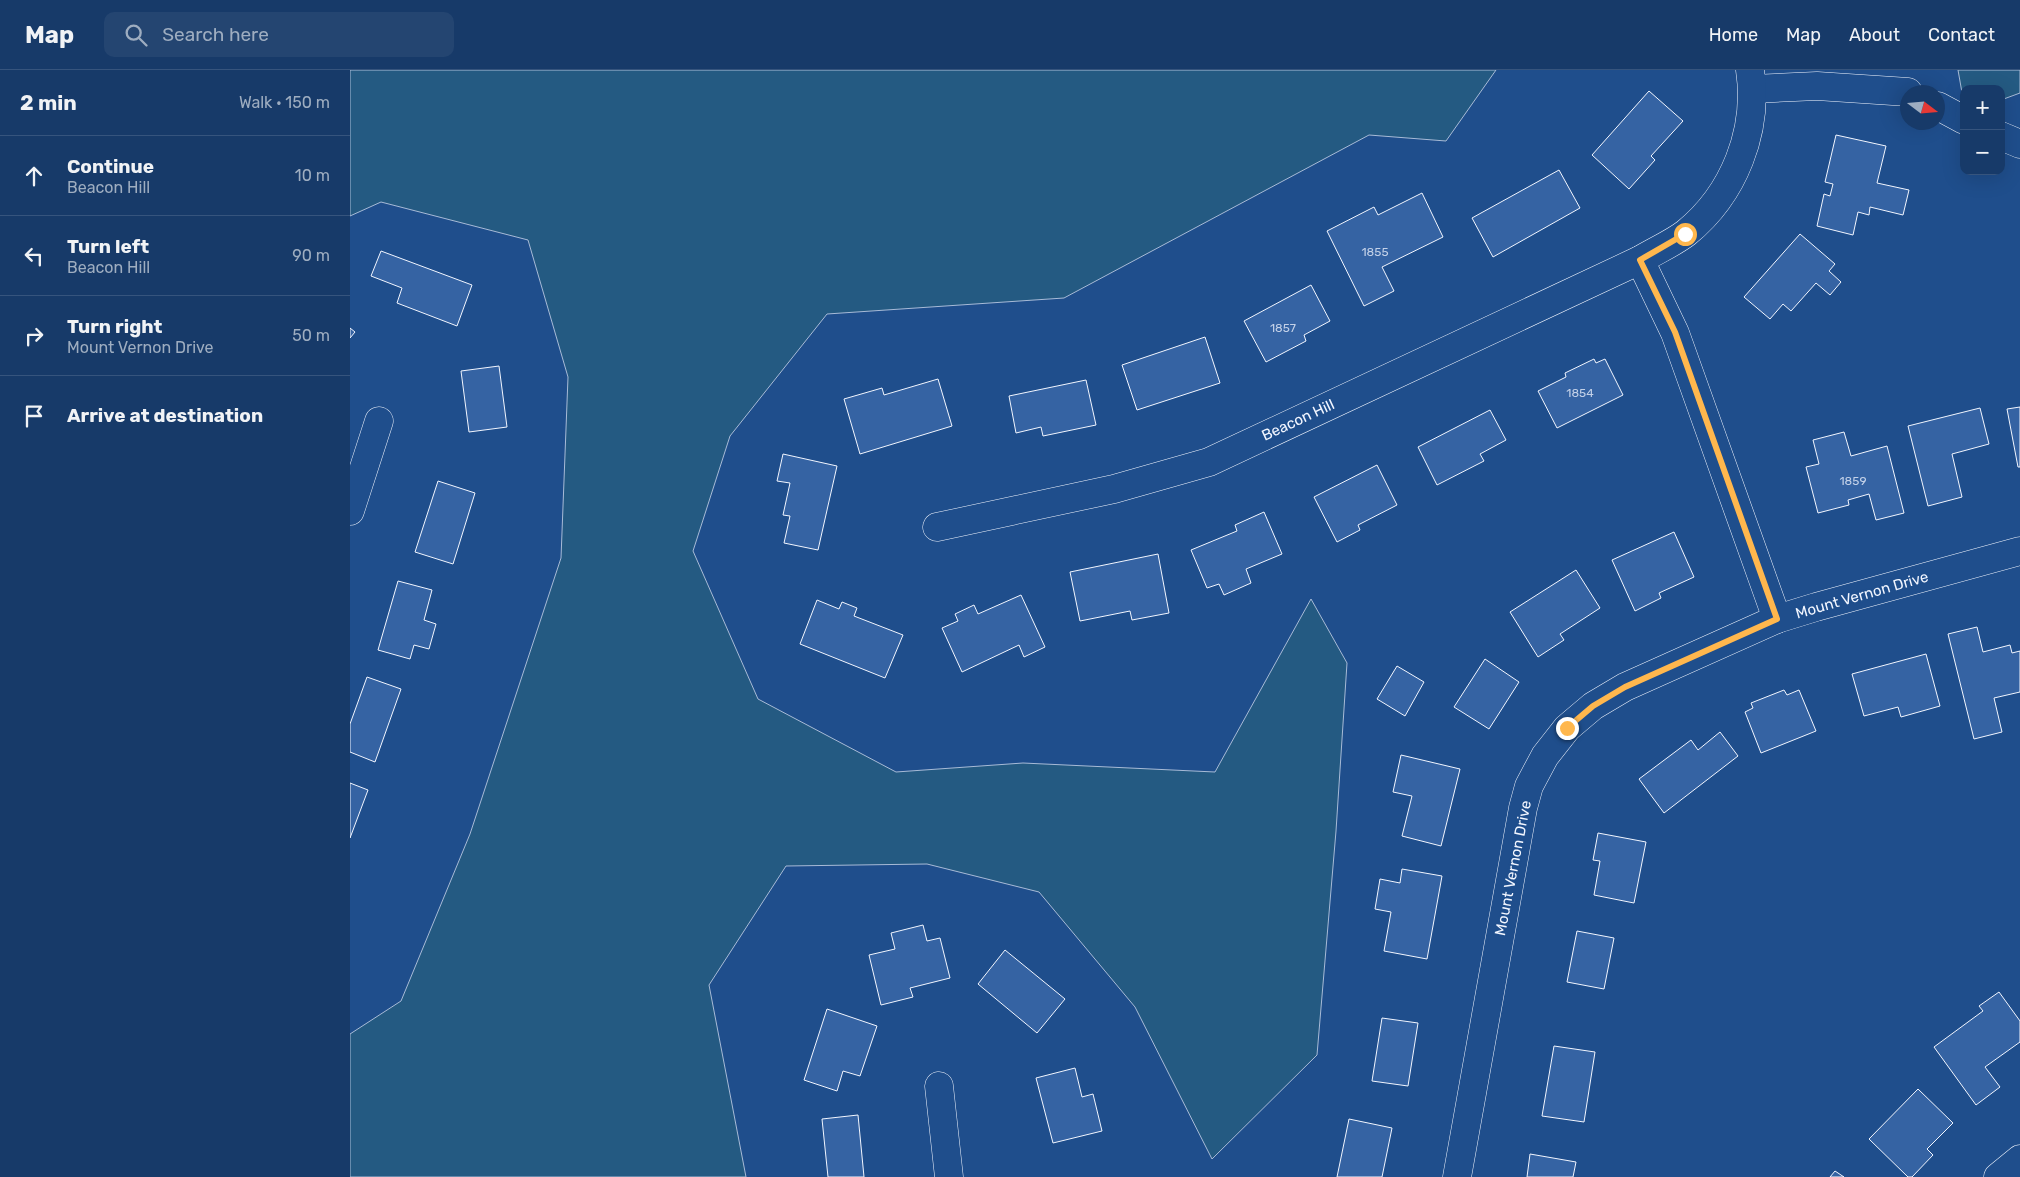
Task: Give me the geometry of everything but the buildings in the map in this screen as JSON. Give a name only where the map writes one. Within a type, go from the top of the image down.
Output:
[{"type":"street","points":[[1751,79],[1900,91]]},
{"type":"street","name":"Beacon Hill","points":[[937,527],[1114,489],[1209,462],[1640,260],[1685,234],[1704,217],[1732,178],[1745,147],[1750,123],[1751,79]]},
{"type":"street","points":[[1945,110],[1960,118]]},
{"type":"street","points":[[2005,138],[2020,144]]},
{"type":"street","points":[[1640,260],[1675,332],[1777,619]]},
{"type":"street","points":[[350,511],[380,421]]},
{"type":"street","name":"Mount Vernon Drive","points":[[1457,1177],[1523,808],[1529,786],[1545,756],[1574,723],[1593,706],[1625,687],[1777,619],[1816,606],[2020,551]]},
{"type":"street","points":[[939,1086],[949,1177]]},
{"type":"street","points":[[1998,1177],[2020,1159]]},
{"type":"shaded area","points":[[350,70],[1496,70],[1446,141],[1369,135],[1064,298],[827,314],[730,436],[693,551],[758,699],[896,772],[1023,763],[1215,772],[1311,599],[1347,663],[1336,831],[1317,1055],[1212,1159],[1135,1007],[1039,892],[927,864],[786,866],[709,985],[746,1177],[350,1177],[350,1034],[401,1001],[470,834],[561,558],[568,377],[528,240],[381,202],[350,216]]},
{"type":"shaded area","points":[[1958,70],[2020,70],[2020,93],[2005,99],[2005,85],[1961,85]]},
{"type":"route","points":[[1567,728],[1593,706],[1625,687],[1679,661],[1777,619],[1675,332],[1640,260],[1685,234]]}]
